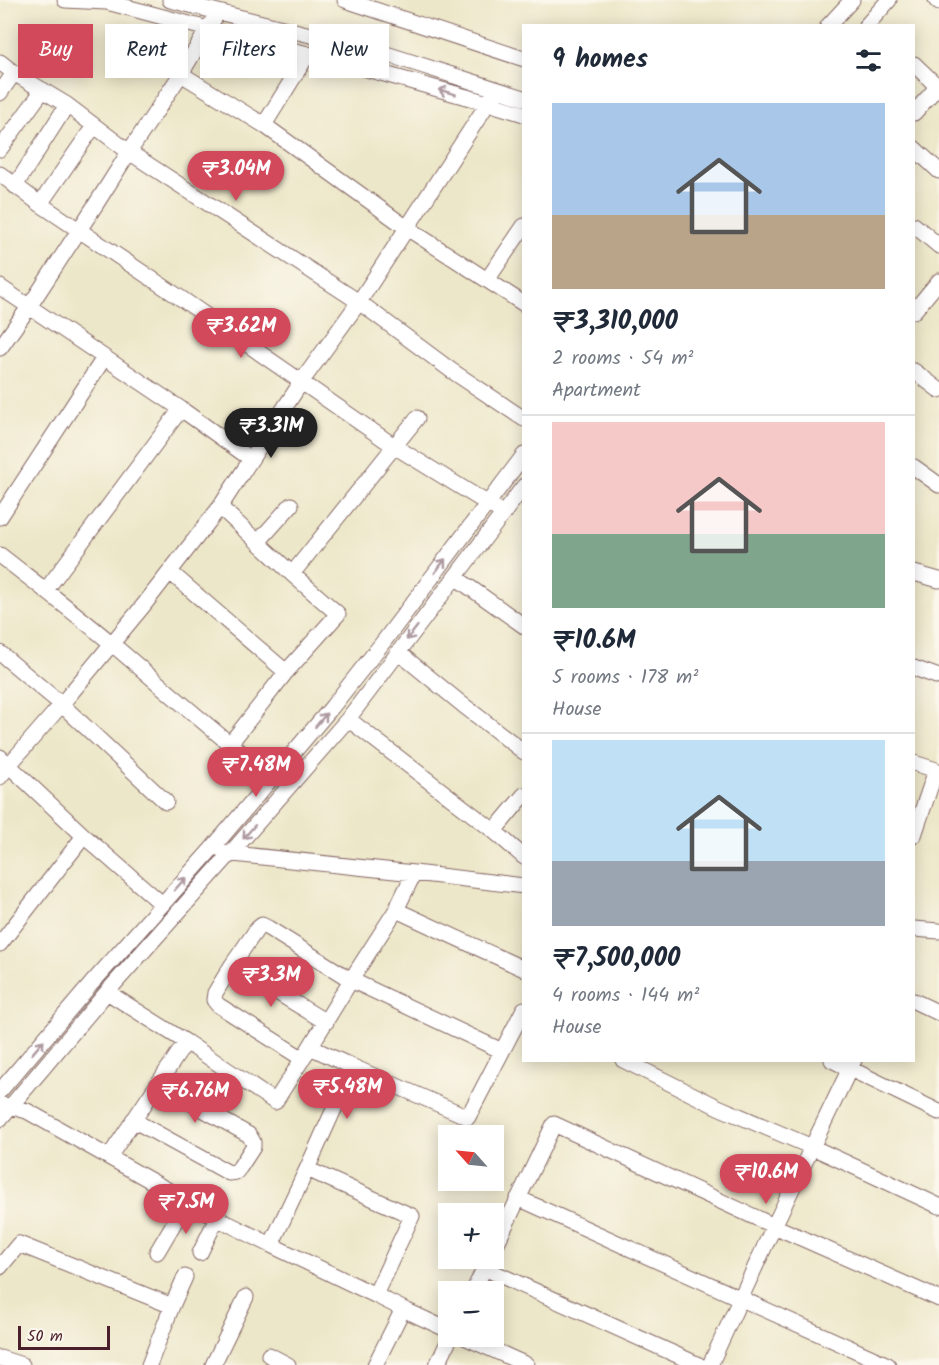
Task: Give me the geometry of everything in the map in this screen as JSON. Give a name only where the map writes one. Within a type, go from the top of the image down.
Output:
[{"type":"street","points":[[65,0],[107,2],[200,27]]},
{"type":"street","points":[[170,0],[383,53],[522,97]]},
{"type":"street","points":[[345,0],[522,58]]},
{"type":"street","points":[[830,24],[852,0]]},
{"type":"street","points":[[869,24],[889,0]]},
{"type":"street","points":[[211,24],[218,12]]},
{"type":"street","points":[[188,62],[200,42]]},
{"type":"street","points":[[297,51],[522,113]]},
{"type":"street","points":[[264,125],[308,54]]},
{"type":"street","points":[[0,62],[67,105],[129,152],[359,302],[522,418]]},
{"type":"street","points":[[915,65],[939,86],[915,112]]},
{"type":"street","points":[[0,93],[14,73]]},
{"type":"street","points":[[0,348],[29,308],[178,78]]},
{"type":"street","points":[[188,78],[264,125],[407,228],[522,303]]},
{"type":"street","points":[[162,904],[3,766],[61,704],[170,572],[220,507],[302,381],[359,302],[495,89]]},
{"type":"street","points":[[0,149],[43,90]]},
{"type":"street","points":[[15,186],[67,105]]},
{"type":"street","points":[[40,204],[94,126]]},
{"type":"street","points":[[915,149],[939,171]]},
{"type":"street","points":[[0,174],[40,204],[183,298],[394,446],[502,514]]},
{"type":"street","points":[[915,226],[939,246]]},
{"type":"street","points":[[487,280],[522,229]]},
{"type":"street","points":[[915,310],[938,284]]},
{"type":"street","points":[[0,287],[252,459]]},
{"type":"street","points":[[0,517],[104,358]]},
{"type":"street","points":[[915,372],[939,390]]},
{"type":"street","points":[[46,590],[181,409]]},
{"type":"street","points":[[292,574],[417,418]]},
{"type":"street","points":[[0,1091],[92,983],[209,852],[378,650],[522,458]]},
{"type":"street","points":[[915,468],[939,485]]},
{"type":"street","points":[[0,1119],[5,1106],[348,719],[522,489]]},
{"type":"street","points":[[258,543],[291,505]]},
{"type":"street","points":[[220,507],[338,614],[286,672],[229,745]]},
{"type":"street","points":[[0,555],[111,643],[229,745],[272,778]]},
{"type":"street","points":[[170,572],[286,672]]},
{"type":"street","points":[[915,573],[939,580]]},
{"type":"street","points":[[455,578],[522,625]]},
{"type":"street","points":[[398,652],[522,750]]},
{"type":"street","points":[[0,653],[61,704],[166,802]]},
{"type":"street","points":[[915,668],[939,677]]},
{"type":"street","points":[[348,719],[495,831],[522,854]]},
{"type":"street","points":[[915,763],[938,770],[915,832]]},
{"type":"street","points":[[495,831],[522,797]]},
{"type":"street","points":[[0,944],[84,836]]},
{"type":"street","points":[[209,852],[522,886]]},
{"type":"street","points":[[106,992],[275,1102],[396,910],[414,873]]},
{"type":"street","points":[[396,910],[522,968]]},
{"type":"street","points":[[502,1051],[351,980],[262,925],[232,965],[215,993],[214,1000],[218,1005],[307,1053],[353,1067],[468,1117],[522,1013]]},
{"type":"street","points":[[915,932],[939,931]]},
{"type":"street","points":[[232,965],[326,1022]]},
{"type":"street","points":[[915,1001],[939,1013]]},
{"type":"street","points":[[109,1157],[186,1042]]},
{"type":"street","points":[[627,1062],[718,1107],[813,1147],[939,1206]]},
{"type":"street","points":[[710,1365],[852,1065],[939,1112]]},
{"type":"street","points":[[271,1245],[353,1067]]},
{"type":"street","points":[[133,1120],[229,1173],[236,1172],[240,1167],[253,1147],[249,1135],[158,1084]]},
{"type":"street","points":[[5,1106],[27,1111],[217,1218],[438,1325]]},
{"type":"street","points":[[504,1228],[554,1124],[774,1226],[939,1299]]},
{"type":"street","points":[[307,1168],[412,1216],[375,1295]]},
{"type":"street","points":[[518,1198],[888,1365]]},
{"type":"street","points":[[157,1252],[187,1201]]},
{"type":"street","points":[[200,1254],[217,1218]]},
{"type":"street","points":[[0,1267],[19,1244],[172,1306]]},
{"type":"street","points":[[499,1269],[699,1365]]},
{"type":"street","points":[[148,1365],[184,1277]]},
{"type":"street","points":[[213,1365],[246,1297]]},
{"type":"street","points":[[375,1365],[403,1309]]},
{"type":"street","points":[[437,1365],[446,1347]]},
{"type":"street","points":[[487,1347],[527,1365]]},
{"type":"street","points":[[269,1355],[288,1365]]},
{"type":"street","points":[[0,1358],[21,1365]]}]
